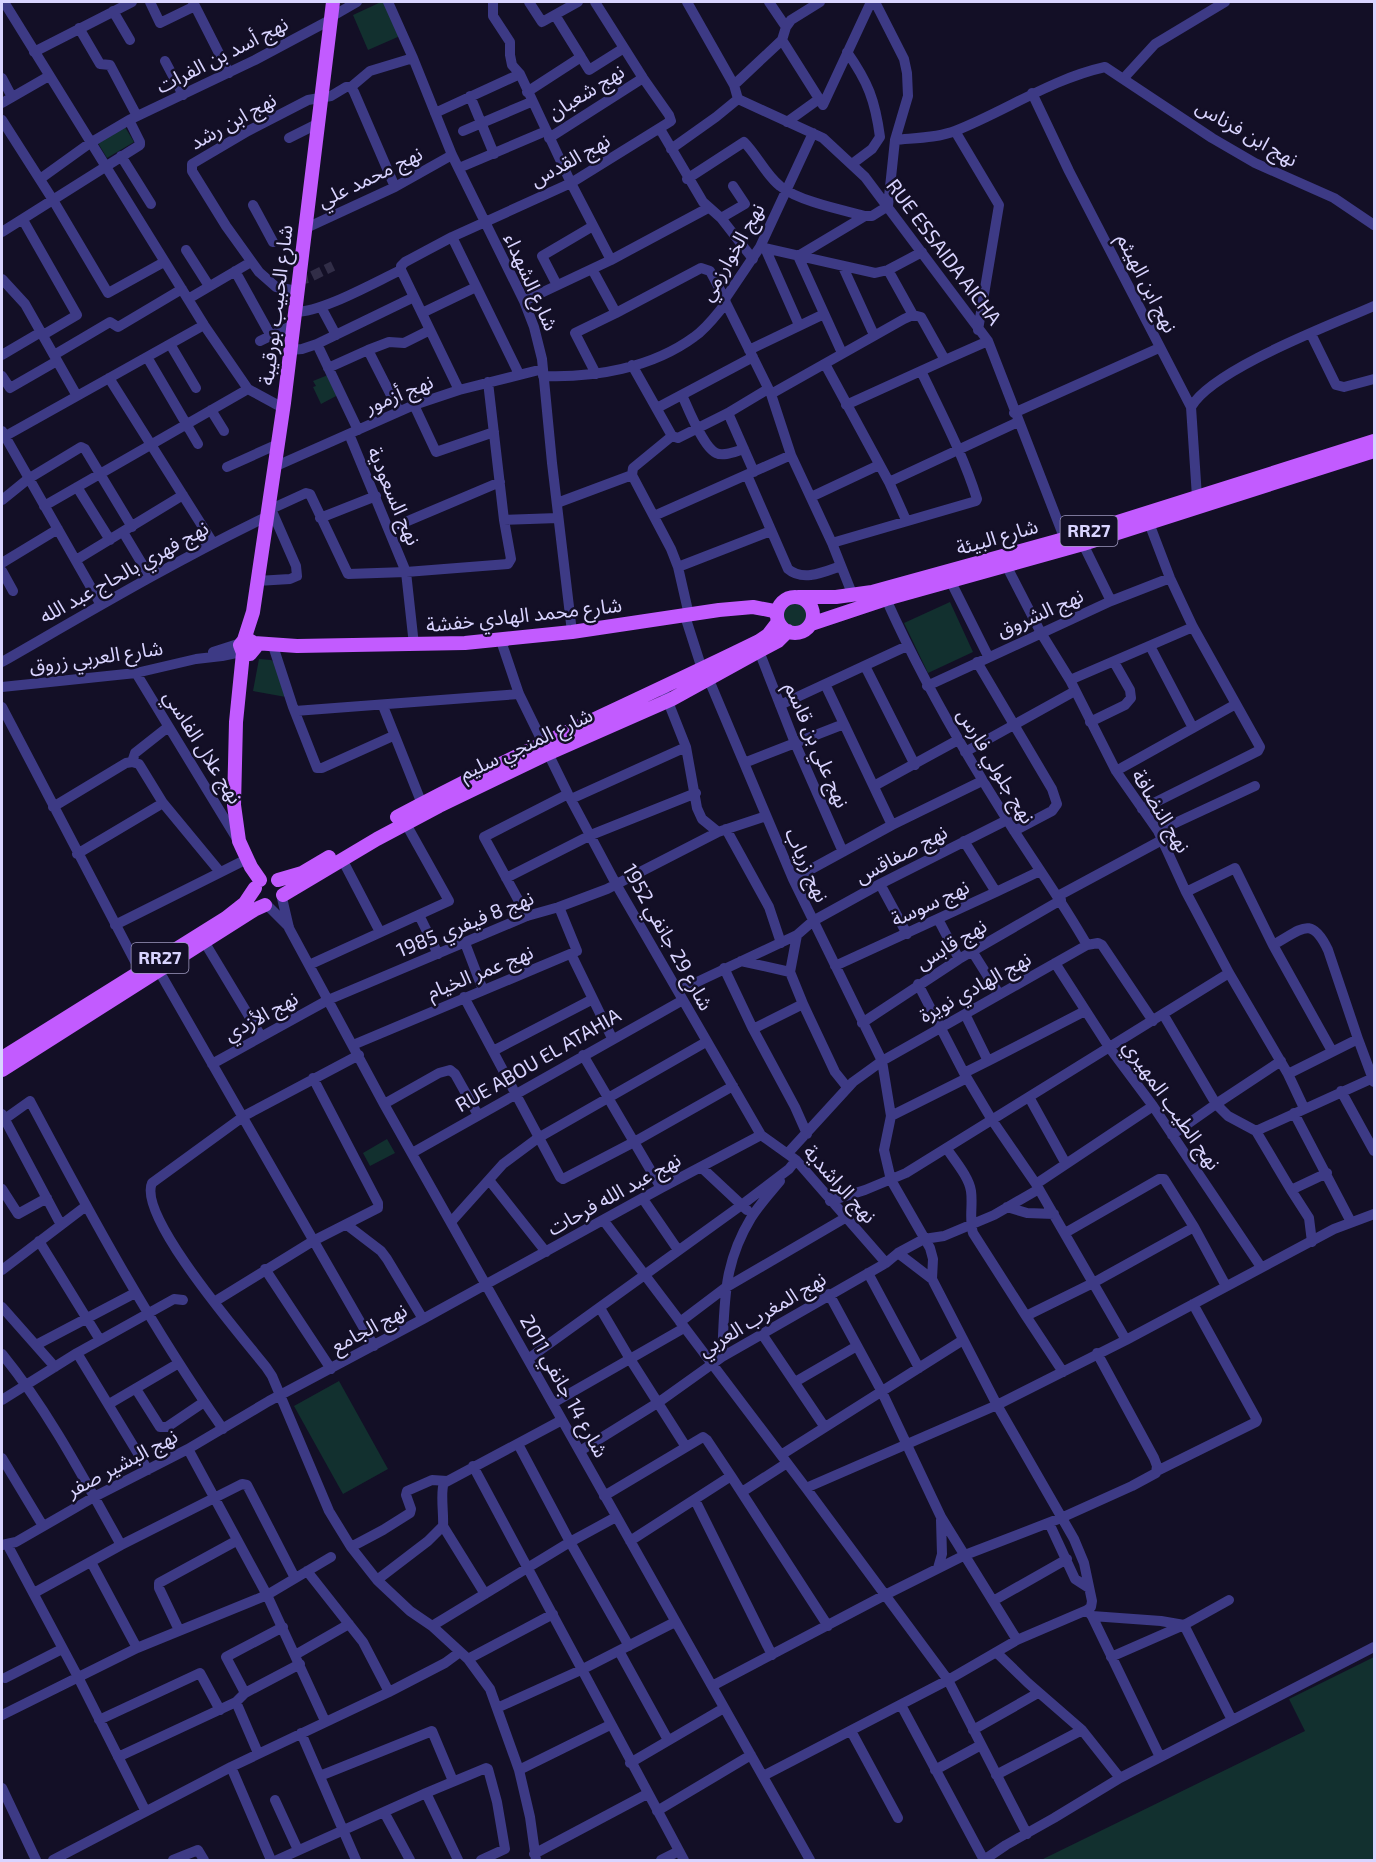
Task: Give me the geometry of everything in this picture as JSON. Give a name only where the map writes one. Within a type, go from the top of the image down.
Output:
[{"type":"main road","name":"شارع الحبيب بورقيبة","points":[[264,881],[246,859],[239,841],[234,777],[247,647],[283,408],[333,2]]},
{"type":"main road","name":"شارع البيئة","points":[[811,624],[886,599],[1006,565],[1197,497],[1374,441]]},
{"type":"main road","name":"شارع البيئة","points":[[753,607],[793,597],[853,596],[1072,543],[1149,523],[1374,452]]},
{"type":"main road","points":[[781,623],[780,605],[793,597],[810,604],[814,617],[811,624]]},
{"type":"main road","name":"شارع محمد الهادي خفشة","points":[[247,647],[414,645],[501,641],[753,607]]},
{"type":"main road","points":[[753,607],[774,611],[781,623]]},
{"type":"main road","name":"RR27","points":[[781,623],[801,632],[811,624]]},
{"type":"main road","name":"شارع المنجي سليم","points":[[264,881],[302,873],[422,804],[759,651],[778,641],[781,623]]},
{"type":"main road","name":"شارع المنجي سليم","points":[[706,674],[759,641],[781,623]]},
{"type":"main road","name":"شارع محمد الهادي خفشة","points":[[247,647],[274,649],[297,646]]},
{"type":"main road","name":"شارع الحبيب بورقيبة","points":[[247,647],[240,779],[241,812],[250,852],[264,881]]},
{"type":"main road","name":"شارع المنجي سليم","points":[[267,905],[276,904],[282,897],[342,859],[545,749]]},
{"type":"main road","points":[[267,905],[257,901],[264,881],[283,890],[282,897]]},
{"type":"main road","name":"RR27","points":[[61,1027],[140,971],[239,908],[264,881]]},
{"type":"main road","name":"RR27","points":[[2,1058],[48,1035],[159,971],[254,910],[267,905]]},
{"type":"main road","name":"RR27","points":[[2,1070],[48,1035]]},
{"type":"street","points":[[4,2],[204,325],[248,389],[283,408]]},
{"type":"street","points":[[34,52],[132,2]]},
{"type":"street","points":[[150,2],[160,23],[194,4],[229,73]]},
{"type":"street","name":"نهج أسد بن الفرات","points":[[40,179],[90,143],[133,118],[229,73],[357,2]]},
{"type":"street","name":"شارع الشهداء","points":[[387,2],[413,58],[452,155],[524,301],[534,327],[543,372],[572,632]]},
{"type":"street","points":[[493,2],[493,16],[510,42],[512,65],[520,74],[529,97],[610,260]]},
{"type":"street","points":[[529,2],[540,21],[578,2]]},
{"type":"street","points":[[595,2],[643,78]]},
{"type":"street","points":[[671,149],[738,99],[734,85],[687,2]]},
{"type":"street","points":[[769,2],[786,27]]},
{"type":"street","points":[[734,85],[782,40],[786,27],[802,11],[820,2]]},
{"type":"street","points":[[787,122],[821,102],[873,2]]},
{"type":"street","points":[[687,179],[744,142],[778,185],[787,191],[865,216],[872,216],[888,206],[895,140],[908,96],[907,73],[904,59],[873,2]]},
{"type":"street","points":[[1123,79],[1155,44],[1225,2]]},
{"type":"street","points":[[113,11],[130,40]]},
{"type":"street","points":[[555,15],[589,70],[624,48]]},
{"type":"street","points":[[2,232],[141,143],[110,65],[100,64],[79,28]]},
{"type":"street","points":[[782,40],[821,102]]},
{"type":"street","points":[[847,52],[870,91],[880,137],[872,149],[852,164]]},
{"type":"street","points":[[463,131],[482,124],[529,97],[581,57]]},
{"type":"street","name":"نهج ابن رشد","points":[[297,291],[276,287],[269,283],[251,262],[192,171],[192,164],[308,100],[351,87],[370,71],[413,58]]},
{"type":"street","points":[[165,61],[183,95]]},
{"type":"street","name":"نهج ابن فرناس","points":[[1032,93],[1087,71],[1105,67],[1246,158],[1334,198],[1374,225]]},
{"type":"street","points":[[435,113],[520,74]]},
{"type":"street","points":[[2,103],[49,76]]},
{"type":"street","points":[[2,78],[12,97]]},
{"type":"street","name":"نهج القدس","points":[[260,341],[306,312],[401,270],[405,261],[452,237],[571,183],[670,123],[669,115],[643,78]]},
{"type":"street","name":"نهج شعبان","points":[[459,168],[547,134],[643,78]]},
{"type":"street","points":[[351,87],[395,187]]},
{"type":"street","points":[[895,140],[955,131],[1032,93]]},
{"type":"street","name":"نهج ابن الهيثم","points":[[1032,93],[1069,171],[1191,407],[1197,497]]},
{"type":"street","points":[[470,96],[494,154]]},
{"type":"street","name":"RUE ESSAIDA AICHA","points":[[738,99],[823,138],[852,164],[888,206],[988,341],[1016,417],[1072,543],[1111,600]]},
{"type":"street","points":[[2,120],[108,293],[164,261]]},
{"type":"street","points":[[289,138],[317,124]]},
{"type":"street","points":[[660,129],[687,179],[708,208],[721,218],[753,260]]},
{"type":"street","points":[[955,131],[999,205],[978,330]]},
{"type":"street","name":"نهج الخوارزمي","points":[[543,372],[577,377],[632,365],[664,354],[706,328],[763,247],[813,133]]},
{"type":"street","name":"نهج محمد علي","points":[[304,229],[395,187],[452,155]]},
{"type":"street","points":[[121,156],[151,204]]},
{"type":"street","points":[[721,218],[745,204],[733,186]]},
{"type":"street","points":[[253,205],[273,242]]},
{"type":"street","points":[[524,301],[610,260],[708,208]]},
{"type":"street","points":[[798,256],[865,216]]},
{"type":"street","points":[[2,355],[77,315],[23,220]]},
{"type":"street","points":[[557,285],[542,256],[593,226]]},
{"type":"street","points":[[452,237],[519,374]]},
{"type":"street","points":[[763,247],[875,273],[888,270],[922,252]]},
{"type":"street","points":[[763,247],[799,325]]},
{"type":"street","points":[[186,250],[209,286]]},
{"type":"street","points":[[798,256],[842,353]]},
{"type":"street","points":[[2,376],[10,388],[110,322],[118,327],[185,294],[209,286],[251,262]]},
{"type":"street","points":[[843,267],[874,335]]},
{"type":"street","points":[[592,268],[616,313]]},
{"type":"street","points":[[596,374],[575,333],[701,268],[710,271],[769,391],[791,455],[832,543],[853,596]]},
{"type":"street","points":[[401,270],[459,390]]},
{"type":"street","points":[[888,270],[913,315]]},
{"type":"street","points":[[235,271],[271,336]]},
{"type":"street","points":[[2,279],[22,300],[77,396]]},
{"type":"street","points":[[422,313],[476,287]]},
{"type":"street","points":[[290,350],[317,344],[414,297]]},
{"type":"street","points":[[1191,407],[1204,390],[1251,362],[1374,306]]},
{"type":"street","points":[[321,307],[336,335]]},
{"type":"street","points":[[657,408],[799,325],[824,314]]},
{"type":"street","points":[[632,365],[672,436],[678,438],[825,364],[913,315],[921,317],[945,360]]},
{"type":"street","points":[[101,605],[2,435],[204,325]]},
{"type":"street","points":[[328,368],[388,342],[404,343],[430,330]]},
{"type":"street","points":[[1311,334],[1336,385],[1344,387],[1374,379]]},
{"type":"street","points":[[846,405],[988,341]]},
{"type":"street","points":[[170,344],[196,388]]},
{"type":"street","name":"نهج السعودية","points":[[317,344],[406,572],[414,645]]},
{"type":"street","points":[[889,482],[1159,348]]},
{"type":"street","points":[[368,350],[399,411]]},
{"type":"street","points":[[147,357],[198,444]]},
{"type":"street","points":[[825,364],[889,482],[906,520]]},
{"type":"street","points":[[832,543],[976,501],[958,448],[921,370]]},
{"type":"street","name":"نهج أزمور","points":[[274,467],[414,405],[519,374],[543,372]]},
{"type":"street","points":[[109,378],[213,543]]},
{"type":"street","points":[[376,496],[320,518],[348,574],[508,564],[511,559],[504,520],[488,382]]},
{"type":"street","points":[[44,506],[248,389]]},
{"type":"street","points":[[682,395],[703,438],[717,454],[744,449]]},
{"type":"street","points":[[414,405],[436,452],[494,432]]},
{"type":"street","points":[[211,410],[224,431]]},
{"type":"street","points":[[728,413],[744,449],[750,473],[771,531],[788,569],[793,574],[807,576],[841,566]]},
{"type":"street","points":[[557,503],[632,475],[633,468],[672,436]]},
{"type":"street","points":[[226,467],[245,454],[278,444]]},
{"type":"street","points":[[2,500],[28,479],[80,447],[86,451],[99,474],[150,577]]},
{"type":"street","points":[[654,516],[791,455]]},
{"type":"street","points":[[811,497],[879,465]]},
{"type":"street","name":"نهج زرياب","points":[[632,475],[664,533],[678,567],[687,615],[706,674],[766,816],[793,879],[882,1060],[891,1116]]},
{"type":"street","points":[[389,529],[500,482]]},
{"type":"street","points":[[77,487],[110,540]]},
{"type":"street","name":"نهج فهري بالحاج عبد الله","points":[[2,662],[150,577],[308,493],[320,518]]},
{"type":"street","points":[[76,560],[183,495]]},
{"type":"street","points":[[257,581],[290,579],[297,576],[296,566],[269,513]]},
{"type":"street","points":[[504,520],[558,518]]},
{"type":"street","points":[[1142,809],[1258,752],[1260,743],[1193,627],[1170,578],[1149,523]]},
{"type":"street","points":[[2,563],[58,529]]},
{"type":"street","points":[[678,567],[771,531]]},
{"type":"street","name":"نهج النضافة","points":[[1006,565],[1041,633],[1070,680],[1116,771],[1160,836],[1186,892],[1229,973],[1288,1074],[1299,1110],[1351,1222]]},
{"type":"street","points":[[2,571],[13,591]]},
{"type":"street","name":"نهج الشروق","points":[[927,686],[1111,600],[1170,578]]},
{"type":"street","points":[[950,580],[988,656]]},
{"type":"street","name":"نهج جلولي فارس","points":[[886,599],[927,686],[958,740],[982,781],[1059,898],[1086,945]]},
{"type":"street","points":[[1070,680],[1193,627]]},
{"type":"street","name":"شارع 29 جانفي 1952","points":[[501,641],[519,694],[545,749],[616,884],[761,1135]]},
{"type":"street","points":[[780,705],[907,646]]},
{"type":"street","points":[[1149,646],[1193,728]]},
{"type":"street","name":"شارع العربي زروق","points":[[2,687],[136,673],[247,647]]},
{"type":"street","points":[[274,649],[318,769],[393,736]]},
{"type":"street","name":"نهج علي بن قاسم","points":[[759,651],[795,743],[843,852]]},
{"type":"street","points":[[977,662],[1016,724],[1052,789],[1057,804],[1052,811],[1014,831]]},
{"type":"street","points":[[1090,722],[1125,705],[1131,698],[1130,690],[1114,662]]},
{"type":"street","points":[[865,666],[915,765]]},
{"type":"street","name":"نهج علال الفاسي","points":[[136,673],[239,841]]},
{"type":"street","points":[[825,684],[892,825]]},
{"type":"street","points":[[965,752],[1075,691]]},
{"type":"street","points":[[295,711],[519,694]]},
{"type":"street","points":[[666,694],[686,747],[697,808],[702,819],[722,831],[769,907],[781,943]]},
{"type":"street","points":[[1116,771],[1236,704]]},
{"type":"street","points":[[383,706],[393,736],[422,804]]},
{"type":"street","points":[[2,707],[140,971]]},
{"type":"street","points":[[744,763],[844,724]]},
{"type":"street","points":[[53,807],[132,762],[135,753],[168,727]]},
{"type":"street","points":[[874,786],[958,740]]},
{"type":"street","points":[[527,916],[484,839],[485,837],[570,796],[686,747]]},
{"type":"street","points":[[132,762],[139,764],[163,803],[220,872]]},
{"type":"street","points":[[793,879],[892,825],[982,781]]},
{"type":"street","name":"نهج قابس","points":[[862,1023],[918,984],[1160,836],[1255,786]]},
{"type":"street","points":[[506,878],[591,835],[696,793]]},
{"type":"street","points":[[77,854],[163,803]]},
{"type":"street","name":"نهج 8 فيفري 1985","points":[[328,1000],[527,916],[559,907],[616,884],[722,831],[766,816]]},
{"type":"street","name":"نهج صفاقس","points":[[741,961],[796,935],[813,921],[880,884],[1007,820]]},
{"type":"street","points":[[309,964],[449,901],[406,824]]},
{"type":"street","points":[[964,841],[996,892]]},
{"type":"street","points":[[115,925],[246,859]]},
{"type":"street","points":[[342,859],[380,932]]},
{"type":"street","points":[[1186,892],[1235,868],[1273,945],[1332,1051]]},
{"type":"street","name":"نهج سوسة","points":[[835,966],[1040,871]]},
{"type":"street","points":[[880,884],[907,934]]},
{"type":"street","points":[[282,897],[290,928]]},
{"type":"street","points":[[267,905],[290,928]]},
{"type":"street","points":[[559,907],[577,951],[570,954],[612,1038]]},
{"type":"street","points":[[419,915],[438,954]]},
{"type":"street","points":[[938,920],[959,959]]},
{"type":"street","name":"شارع 14 جانفي 2011","points":[[290,928],[384,1104],[810,1860]]},
{"type":"street","points":[[1256,1131],[1341,1091],[1374,1080],[1321,936],[1315,929],[1305,928],[1273,945]]},
{"type":"street","points":[[796,935],[790,972],[835,1072],[848,1087]]},
{"type":"street","points":[[205,943],[261,1036]]},
{"type":"street","points":[[465,943],[483,990]]},
{"type":"street","points":[[1086,945],[1098,943],[1102,945],[1153,1021]]},
{"type":"street","name":"نهج الهادي نويرة","points":[[791,1161],[807,1134],[848,1087],[882,1060],[1086,945]]},
{"type":"street","points":[[972,951],[999,994]]},
{"type":"street","name":"نهج عمر الخيام","points":[[353,1045],[570,954]]},
{"type":"street","points":[[741,961],[790,972]]},
{"type":"street","name":"RUE ABOU EL ATAHIA","points":[[412,1153],[515,1095],[680,995],[741,961]]},
{"type":"street","name":"نهج الطيب المهيري","points":[[1055,963],[1109,1047],[1153,1106],[1261,1267]]},
{"type":"street","points":[[724,969],[807,1134]]},
{"type":"street","points":[[159,971],[374,1346]]},
{"type":"street","points":[[830,1201],[891,1180],[947,1149],[1229,973]]},
{"type":"street","points":[[918,984],[992,1120],[1037,1186],[1126,1340]]},
{"type":"street","points":[[464,997],[538,1138],[563,1179],[733,1086]]},
{"type":"street","points":[[493,1051],[593,999]]},
{"type":"street","name":"نهج الأزدي","points":[[212,1064],[328,1000]]},
{"type":"street","points":[[753,1029],[803,1005]]},
{"type":"street","points":[[932,1280],[933,1259],[930,1248],[891,1180],[884,1150],[891,1116],[988,1061],[1085,1011]]},
{"type":"street","points":[[964,1014],[988,1061]]},
{"type":"street","points":[[1163,1014],[1216,1104],[1228,1116],[1256,1131],[1309,1218],[1312,1242]]},
{"type":"street","points":[[1288,1074],[1358,1039]]},
{"type":"street","points":[[451,1222],[503,1164],[538,1138],[706,1042]]},
{"type":"street","points":[[358,1055],[244,1116],[150,1186],[160,1221],[178,1253],[266,1366],[329,1511],[351,1547],[377,1580],[404,1606],[432,1626],[456,1658],[490,1689],[519,1770],[530,1818],[535,1857],[647,1794]]},
{"type":"street","points":[[583,1055],[661,1188]]},
{"type":"street","points":[[1172,1135],[1281,1061]]},
{"type":"street","points":[[384,1104],[439,1073],[450,1070],[455,1074],[478,1115]]},
{"type":"street","points":[[214,1302],[313,1241],[378,1208],[378,1203],[313,1078]]},
{"type":"street","points":[[1341,1091],[1374,1151]]},
{"type":"street","points":[[1029,1097],[1066,1164]]},
{"type":"street","points":[[61,1225],[2,1118],[30,1101],[147,1314],[223,1429]]},
{"type":"street","name":"نهج المغرب العربي","points":[[580,1451],[659,1402],[717,1361],[886,1263],[898,1253],[924,1239],[944,1236],[1007,1207],[1153,1106]]},
{"type":"street","name":"نهج الراشدية","points":[[761,1135],[791,1161],[886,1263]]},
{"type":"street","name":"نهج عبد الله فرحات","points":[[485,1285],[761,1135]]},
{"type":"street","points":[[947,1149],[970,1186],[972,1213],[970,1223],[974,1233],[1063,1372]]},
{"type":"street","points":[[528,1359],[743,1204],[791,1161]]},
{"type":"street","points":[[717,1361],[727,1275],[735,1249],[751,1216],[791,1161]]},
{"type":"street","points":[[701,1167],[743,1204],[751,1216]]},
{"type":"street","points":[[1291,1190],[1327,1173]]},
{"type":"street","points":[[1065,1233],[1162,1179],[1166,1181],[1194,1227],[1226,1286]]},
{"type":"street","points":[[489,1180],[546,1252]]},
{"type":"street","points":[[2,1189],[18,1214],[46,1198]]},
{"type":"street","points":[[643,1199],[678,1250]]},
{"type":"street","points":[[2,1270],[86,1206]]},
{"type":"street","points":[[1007,1207],[1027,1213],[1054,1214]]},
{"type":"street","points":[[806,1488],[997,1405],[1126,1340],[1334,1229],[1374,1214]]},
{"type":"street","points":[[553,1403],[630,1359],[682,1325],[725,1288],[845,1218]]},
{"type":"street","points":[[604,1221],[682,1325],[717,1361],[784,1459],[948,1680],[1027,1834]]},
{"type":"street","points":[[347,1225],[381,1251],[423,1319]]},
{"type":"street","points":[[1026,1316],[1093,1283],[1194,1227]]},
{"type":"street","points":[[39,1241],[100,1340]]},
{"type":"street","points":[[898,1253],[932,1280],[997,1405],[1074,1539],[1084,1563],[1092,1601],[1090,1613],[1160,1757]]},
{"type":"street","points":[[265,1269],[331,1369]]},
{"type":"street","points":[[868,1273],[918,1368]]},
{"type":"street","name":"نهج الجامع","points":[[258,1408],[485,1285]]},
{"type":"street","points":[[36,1345],[135,1293]]},
{"type":"street","points":[[829,1294],[881,1390],[941,1517],[1017,1640]]},
{"type":"street","points":[[2,1400],[77,1353],[174,1299],[183,1300]]},
{"type":"street","points":[[712,1686],[938,1568],[965,1555],[1061,1518],[1132,1486],[1157,1471],[1256,1422],[1257,1420],[1193,1304]]},
{"type":"street","points":[[2,1307],[55,1366]]},
{"type":"street","points":[[600,1308],[686,1447]]},
{"type":"street","points":[[762,1334],[824,1426]]},
{"type":"street","points":[[742,1492],[824,1426],[963,1340]]},
{"type":"street","points":[[795,1382],[857,1346]]},
{"type":"street","points":[[77,1353],[148,1470]]},
{"type":"street","points":[[1097,1353],[1154,1458],[1157,1471]]},
{"type":"street","points":[[2,1354],[58,1433],[121,1545]]},
{"type":"street","points":[[109,1404],[179,1363]]},
{"type":"street","points":[[136,1389],[157,1426],[160,1427],[167,1427],[204,1402]]},
{"type":"street","name":"نهج البشير صفر","points":[[4,1545],[16,1542],[94,1497],[188,1449],[258,1408]]},
{"type":"street","points":[[485,1594],[444,1526],[441,1489],[447,1480],[562,1420]]},
{"type":"street","points":[[604,1496],[705,1437],[828,1626]]},
{"type":"street","points":[[518,1444],[629,1646]]},
{"type":"street","points":[[188,1449],[267,1594],[326,1721]]},
{"type":"street","points":[[2,1461],[43,1526]]},
{"type":"street","points":[[473,1466],[681,1856],[661,1860]]},
{"type":"street","points":[[630,1541],[731,1476]]},
{"type":"street","points":[[351,1547],[410,1513],[407,1491],[432,1480],[447,1480]]},
{"type":"street","points":[[34,1593],[121,1545],[242,1484],[247,1485],[295,1578]]},
{"type":"street","points":[[695,1500],[772,1655]]},
{"type":"street","points":[[432,1626],[570,1542],[616,1517]]},
{"type":"street","points":[[938,1568],[943,1538],[941,1517]]},
{"type":"street","points":[[1049,1523],[1075,1579],[1089,1588]]},
{"type":"street","points":[[377,1580],[444,1526]]},
{"type":"street","points":[[179,1630],[159,1588],[159,1583],[236,1540]]},
{"type":"street","points":[[4,1545],[34,1593],[145,1810]]},
{"type":"street","points":[[2,1715],[137,1648],[267,1594],[332,1557]]},
{"type":"street","points":[[993,1601],[1067,1559]]},
{"type":"street","points":[[91,1562],[137,1648]]},
{"type":"street","points":[[307,1572],[369,1650],[389,1692]]},
{"type":"street","points":[[1111,1657],[1184,1625],[1229,1600]]},
{"type":"street","points":[[763,1776],[948,1680],[1017,1640],[1090,1613],[1184,1625]]},
{"type":"street","points":[[53,1860],[231,1767],[456,1658],[553,1614]]},
{"type":"street","points":[[497,1708],[581,1670],[675,1622]]},
{"type":"street","points":[[118,1757],[236,1702],[245,1693],[298,1660],[349,1624]]},
{"type":"street","points":[[1184,1625],[1232,1720]]},
{"type":"street","points":[[245,1693],[226,1657],[283,1627]]},
{"type":"street","points":[[901,1705],[984,1860],[1120,1778],[1374,1647]]},
{"type":"street","points":[[5,1678],[62,1649]]},
{"type":"street","points":[[619,1651],[668,1740]]},
{"type":"street","points":[[997,1653],[1038,1693],[1082,1730],[1120,1778]]},
{"type":"street","points":[[99,1720],[200,1673],[220,1710]]},
{"type":"street","points":[[973,1730],[1038,1693]]},
{"type":"street","points":[[236,1702],[258,1754]]},
{"type":"street","points":[[630,1763],[724,1708]]},
{"type":"street","points":[[519,1770],[610,1725]]},
{"type":"street","points":[[996,1774],[1082,1730]]},
{"type":"street","points":[[320,1776],[432,1731],[435,1733],[453,1781]]},
{"type":"street","points":[[851,1731],[898,1818]]},
{"type":"street","points":[[301,1733],[356,1860]]},
{"type":"street","points":[[935,1770],[981,1745]]},
{"type":"street","points":[[657,1811],[751,1755]]},
{"type":"street","points":[[231,1767],[271,1860]]},
{"type":"street","points":[[277,1860],[486,1768],[497,1802],[505,1850],[482,1860]]},
{"type":"street","points":[[2,1788],[6,1808],[36,1860]]},
{"type":"street","points":[[426,1793],[458,1860]]},
{"type":"street","points":[[275,1800],[298,1850]]},
{"type":"street","points":[[384,1812],[410,1860]]},
{"type":"street","points":[[173,1860],[198,1850],[204,1860]]},
{"type":"green space","points":[[384,2],[400,36],[368,50],[353,15]]},
{"type":"green space","points":[[125,127],[134,142],[107,158],[98,143]]},
{"type":"green space","points":[[328,375],[338,395],[321,404],[313,387],[316,386],[313,381]]},
{"type":"green space","points":[[794,602],[804,606],[808,616],[804,626],[794,630],[784,626],[780,616],[784,606]]},
{"type":"green space","points":[[950,602],[973,652],[928,673],[904,623]]},
{"type":"green space","points":[[259,659],[274,662],[286,697],[253,691]]},
{"type":"green space","points":[[387,1139],[395,1153],[370,1166],[363,1153]]},
{"type":"green space","points":[[339,1381],[388,1469],[343,1494],[294,1406]]},
{"type":"green space","points":[[1374,1657],[1374,1860],[1041,1860],[1305,1731],[1289,1699]]},
{"type":"tunnel","points":[[298,280],[308,278],[333,266]]}]
